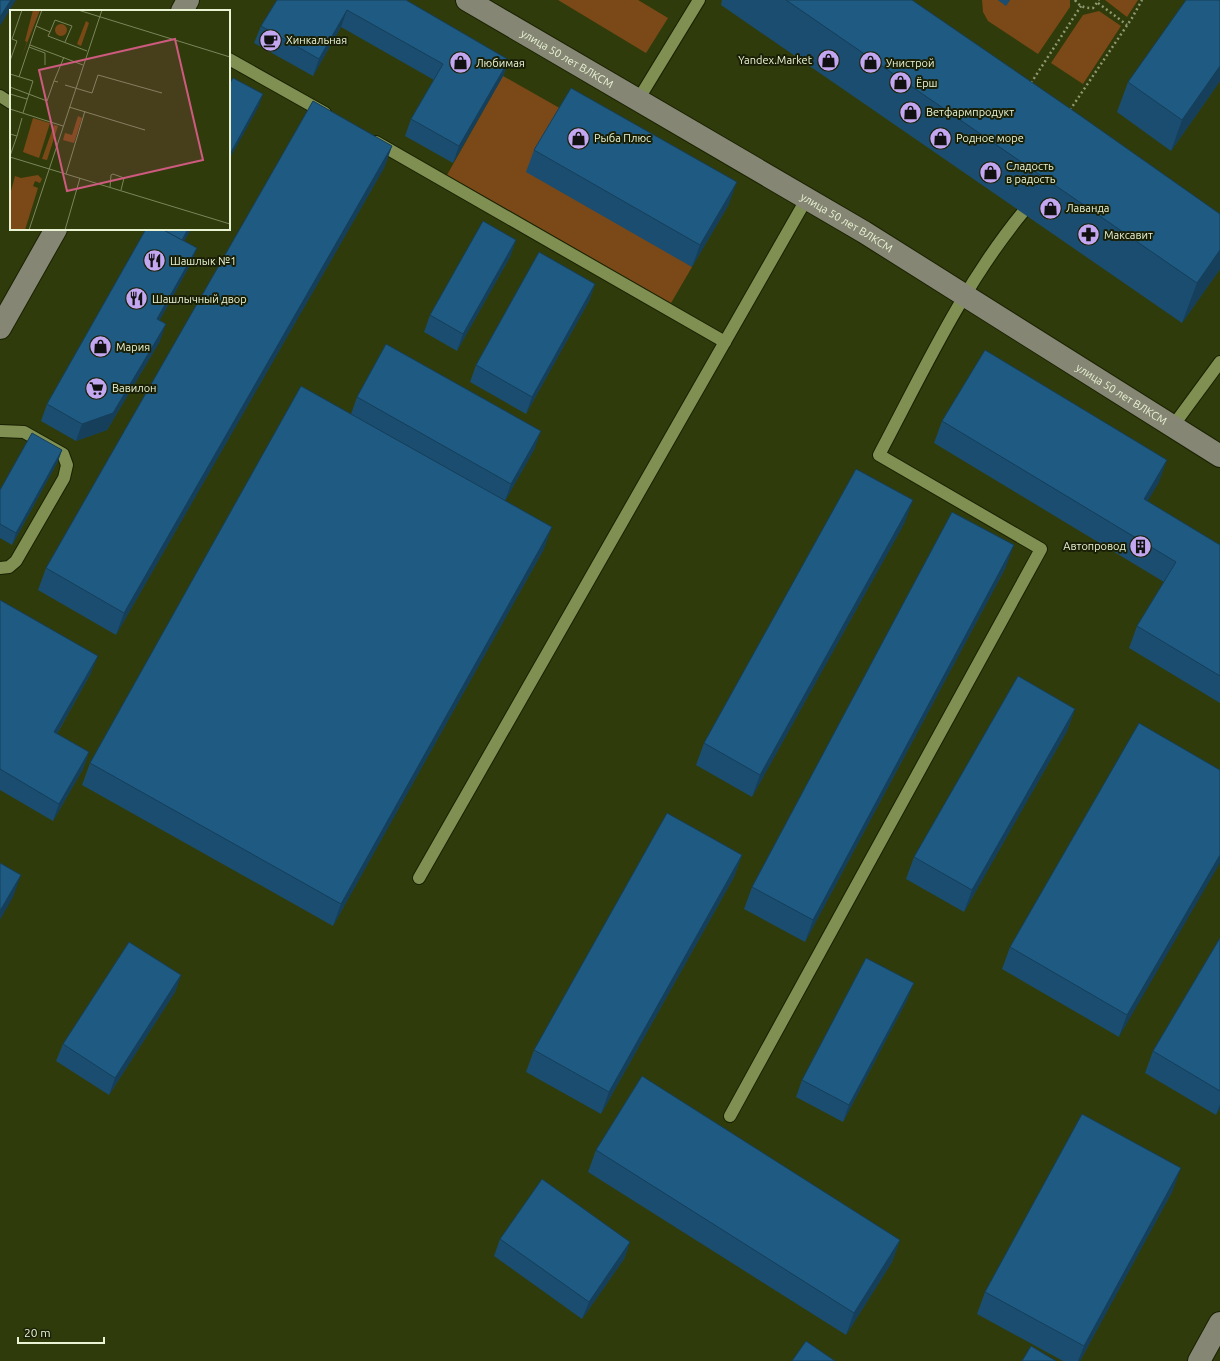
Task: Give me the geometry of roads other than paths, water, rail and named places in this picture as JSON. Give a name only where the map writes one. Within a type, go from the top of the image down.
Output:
[{"type":"street","points":[[183,10],[188,0]]},
{"type":"street","name":"улица 50 лет ВЛКСМ","points":[[467,0],[864,232],[1220,456]]},
{"type":"street","points":[[0,328],[55,230]]},
{"type":"street","points":[[1198,1361],[1220,1323]]},
{"type":"lane","points":[[638,100],[699,0]]},
{"type":"lane","points":[[230,60],[338,121]]},
{"type":"lane","points":[[0,96],[10,102]]},
{"type":"lane","points":[[366,137],[725,342]]},
{"type":"lane","points":[[420,878],[807,198]]},
{"type":"lane","points":[[730,1116],[1041,549],[879,455],[964,294],[1006,233],[1023,212]]},
{"type":"lane","points":[[1173,426],[1220,362]]},
{"type":"lane","points":[[0,431],[24,432],[63,454],[67,466],[64,478],[16,561],[9,568],[0,568]]},
{"type":"place","name":"Хинкальная","points":[[271,40]]},
{"type":"place","name":"Yandex.Market","points":[[828,60]]},
{"type":"place","name":"Любимая","points":[[461,63]]},
{"type":"place","name":"Унистрой","points":[[871,63]]},
{"type":"place","name":"Ёрш","points":[[901,83]]},
{"type":"place","name":"Ветфармпродукт","points":[[910,112]]},
{"type":"place","name":"Рыба Плюс","points":[[578,138]]},
{"type":"place","name":"Родное море","points":[[940,138]]},
{"type":"place","name":"Сладость в радость","points":[[990,172]]},
{"type":"place","name":"Лаванда","points":[[1051,208]]},
{"type":"place","name":"Максавит","points":[[1089,235]]},
{"type":"place","name":"Шашлык №1","points":[[154,261]]},
{"type":"place","name":"Шашлычный двор","points":[[137,299]]},
{"type":"place","name":"Мария","points":[[101,347]]},
{"type":"place","name":"Вавилон","points":[[96,388]]},
{"type":"place","name":"Автопровод","points":[[1141,546]]}]
